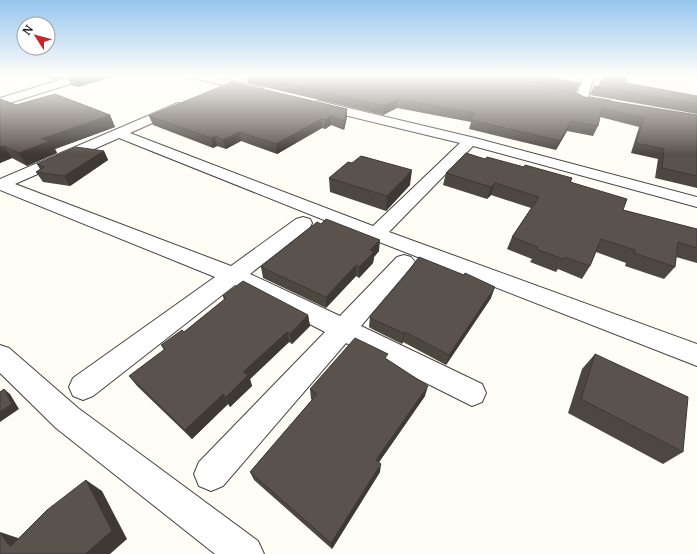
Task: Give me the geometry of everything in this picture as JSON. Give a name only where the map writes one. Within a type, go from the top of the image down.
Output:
[{"type":"street","points":[[1,185],[190,102]]},
{"type":"street","points":[[305,102],[470,141],[697,202]]},
{"type":"street","points":[[594,102],[620,106]]},
{"type":"street","points":[[118,133],[376,234],[697,355]]},
{"type":"street","points":[[376,234],[470,141]]},
{"type":"street","points":[[1,185],[233,275],[472,393]]},
{"type":"street","points":[[83,387],[304,223]]},
{"type":"street","points":[[211,474],[404,262]]},
{"type":"street","points":[[0,356],[67,418],[245,554]]},
{"type":"building","points":[[0,102],[8,102],[16,105],[27,102],[76,102],[110,115],[41,139],[50,141],[19,153],[4,146],[0,147]]},
{"type":"building","points":[[184,102],[317,102],[347,109],[344,121],[331,116],[325,120],[321,119],[276,144],[239,132],[223,140],[215,136],[211,138],[149,116]]},
{"type":"building","points":[[366,102],[392,102],[384,106]]},
{"type":"building","points":[[413,102],[614,102],[697,115],[697,176],[662,168],[664,149],[636,143],[644,118],[602,108],[598,126],[571,121],[560,141],[471,120],[475,113]]},
{"type":"building","points":[[684,102],[697,102],[697,104]]},
{"type":"building","points":[[76,147],[104,151],[64,176],[36,172],[44,167],[37,164]]},
{"type":"building","points":[[466,153],[485,159],[487,157],[524,167],[525,165],[572,178],[570,182],[627,199],[623,210],[697,229],[697,248],[678,242],[675,267],[634,253],[635,250],[601,239],[590,266],[565,257],[563,259],[536,249],[538,247],[512,237],[539,197],[495,183],[491,187],[446,173]]},
{"type":"building","points":[[361,156],[412,170],[387,196],[329,178],[348,162],[352,163]]},
{"type":"building","points":[[326,219],[380,240],[370,250],[374,252],[359,267],[356,265],[326,297],[261,267],[317,222],[321,224]]},
{"type":"building","points":[[419,257],[464,275],[465,273],[495,287],[449,355],[405,332],[404,333],[372,319],[370,316]]},
{"type":"building","points":[[243,281],[308,315],[290,334],[287,332],[243,372],[248,375],[226,397],[223,394],[185,430],[129,376],[165,349],[161,345],[182,330],[184,332],[226,298],[223,296]]},
{"type":"building","points":[[355,338],[388,354],[385,358],[428,386],[376,460],[381,464],[331,543],[250,472],[317,394],[310,389]]},
{"type":"building","points":[[595,354],[688,397],[683,452],[581,399]]},
{"type":"building","points":[[4,389],[12,404],[0,412],[0,392]]},
{"type":"building","points":[[86,480],[112,531],[85,554],[0,554],[0,533],[10,547],[47,510]]}]
